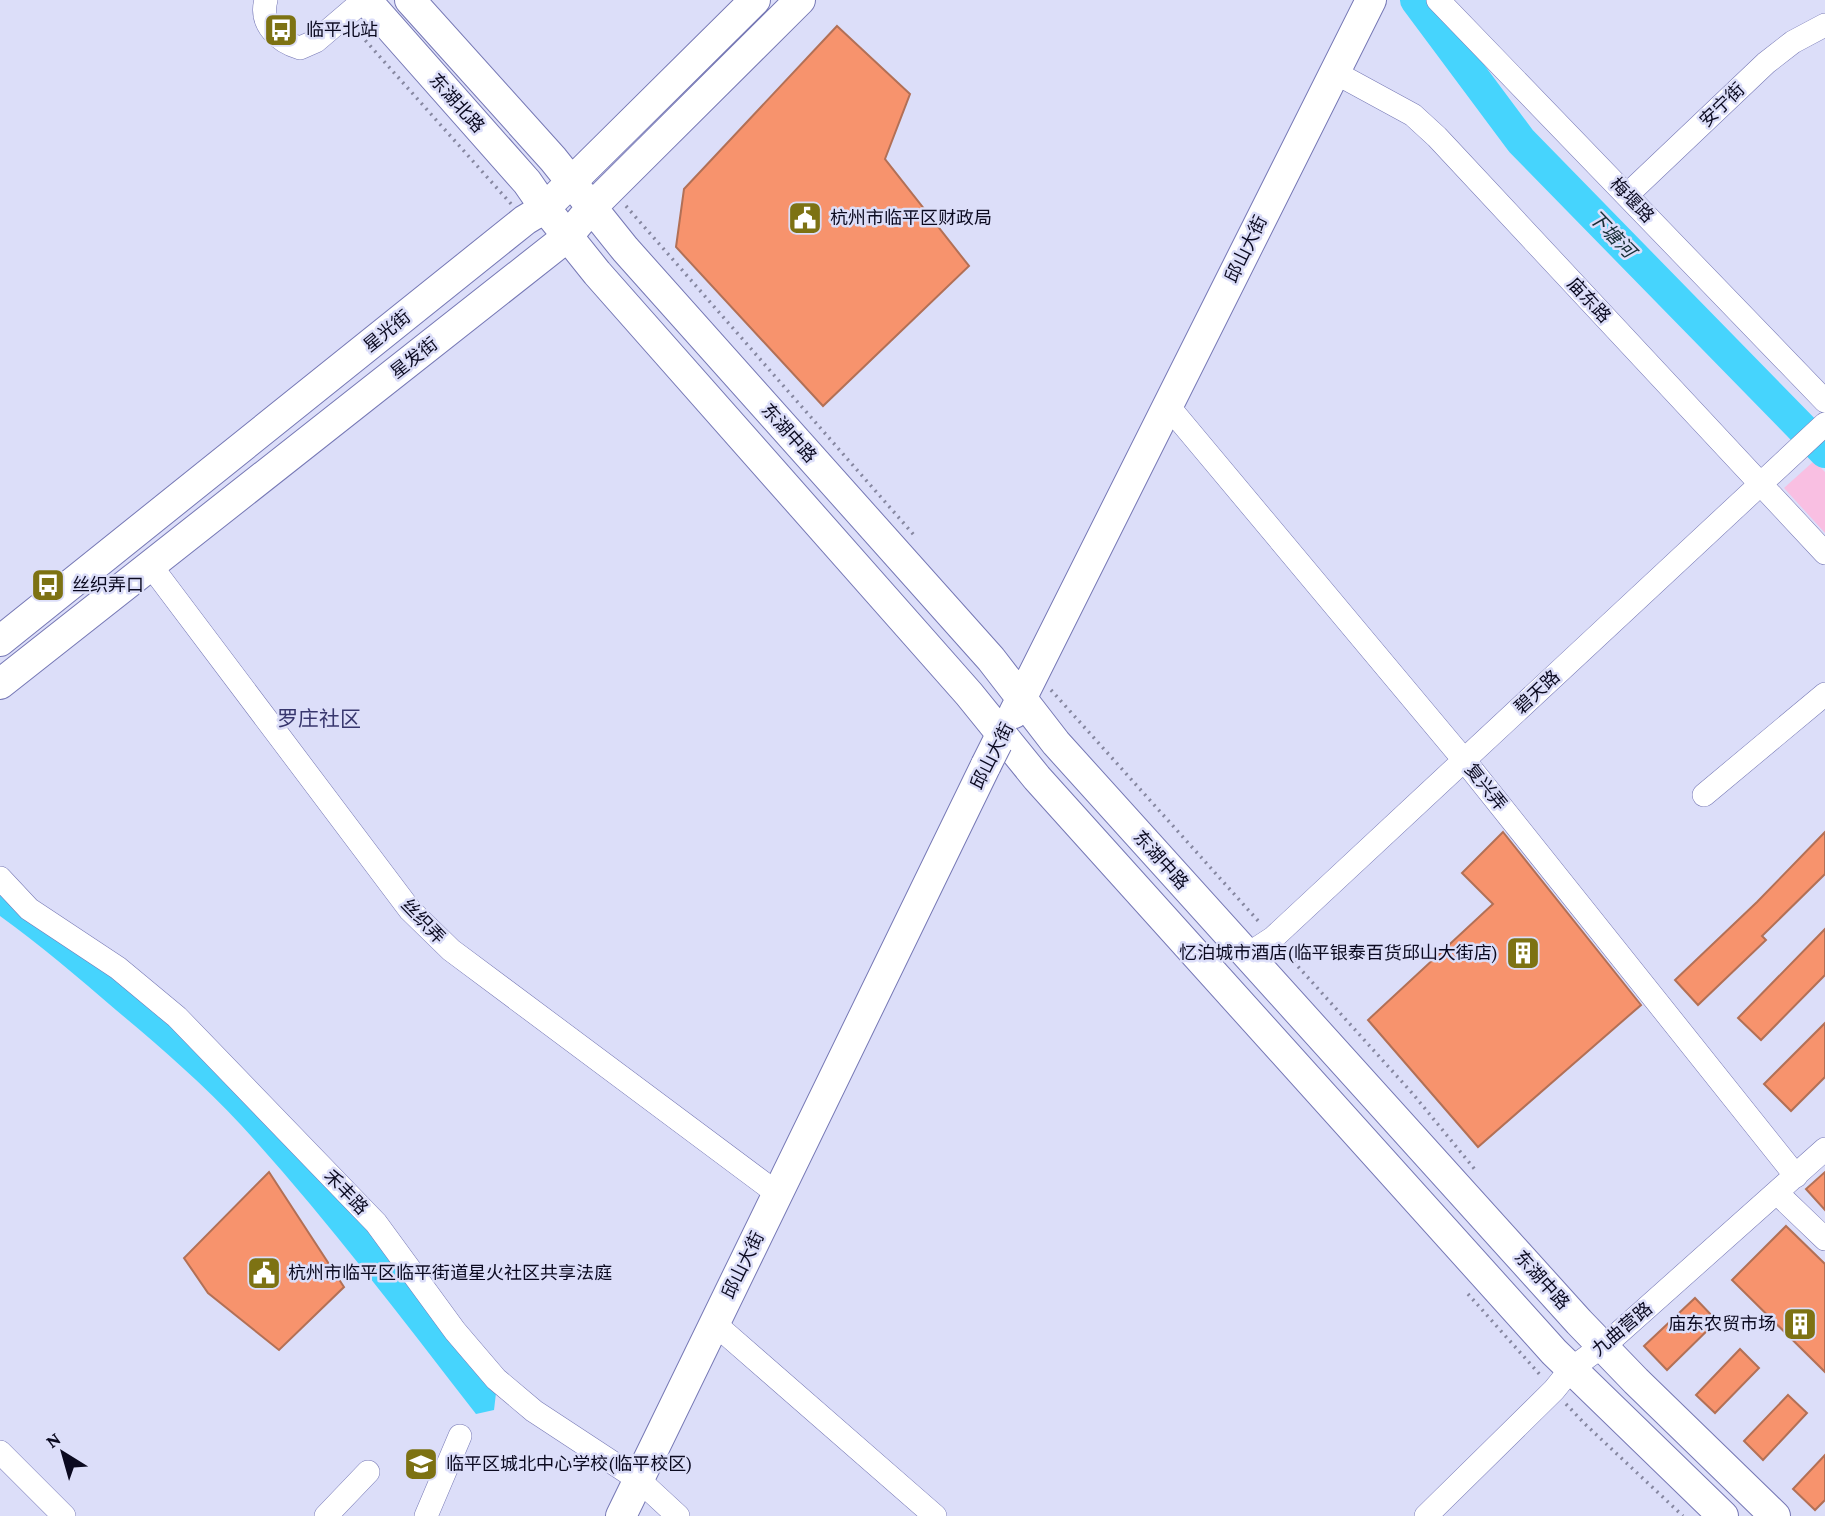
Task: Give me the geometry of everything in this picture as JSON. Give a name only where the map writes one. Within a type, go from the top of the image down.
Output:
[{"type":"main road","name":"东湖北路","points":[[365,0],[527,182],[545,208]]},
{"type":"main road","name":"东湖北路","points":[[410,0],[573,182]]},
{"type":"main road","name":"星光街","points":[[0,640],[514,229],[545,208],[755,0]]},
{"type":"main road","name":"星发街","points":[[0,684],[567,237],[601,198],[800,0]]},
{"type":"main road","name":"邱山大街","points":[[621,1516],[995,747],[1022,699],[1365,11]]},
{"type":"main road","name":"东湖中路","points":[[573,182],[601,198],[625,249],[991,659],[1056,743],[1247,955],[1602,1346],[1775,1516]]},
{"type":"main road","name":"东湖中路","points":[[545,208],[567,237],[969,694],[995,747],[1037,778],[1572,1369],[1723,1516]]},
{"type":"street","points":[[266,0],[265,18],[274,33],[287,44],[300,48],[316,41],[365,0]]},
{"type":"street","name":"梅堰路","points":[[1438,0],[1825,401]]},
{"type":"street","name":"安宁街","points":[[1627,195],[1766,63],[1793,42],[1825,25]]},
{"type":"street","name":"庙东路","points":[[1334,72],[1413,115],[1437,137],[1766,479],[1825,553]]},
{"type":"street","name":"复兴弄","points":[[1168,406],[1464,760],[1796,1176]]},
{"type":"street","name":"碧天路","points":[[1247,955],[1273,938],[1825,424]]},
{"type":"street","name":"丝织弄","points":[[151,566],[410,910],[451,950],[778,1194]]},
{"type":"street","points":[[1703,795],[1825,694]]},
{"type":"street","name":"禾丰路","points":[[0,878],[29,909],[118,968],[177,1017],[376,1223],[455,1331],[496,1379],[534,1410],[639,1480],[678,1516]]},
{"type":"street","name":"九曲营路","points":[[1426,1516],[1572,1369],[1602,1346],[1825,1149]]},
{"type":"street","points":[[1777,1193],[1825,1239]]},
{"type":"street","points":[[715,1324],[935,1516]]},
{"type":"street","points":[[426,1516],[460,1436]]},
{"type":"street","points":[[0,1452],[64,1516]]},
{"type":"street","points":[[326,1516],[368,1472]]},
{"type":"path","points":[[601,198],[917,539]]},
{"type":"path","points":[[1035,673],[1413,1094],[1482,1179]]},
{"type":"shaded area","points":[[1814,461],[1825,472],[1825,533],[1784,488]]},
{"type":"water","points":[[0,895],[46,934],[115,971],[330,1178],[496,1393],[494,1410],[476,1414],[332,1231],[241,1125],[148,1037],[0,916]]},
{"type":"building","name":"杭州市临平区财政局","points":[[837,26],[910,94],[885,159],[969,266],[823,406],[676,247],[684,189]]},
{"type":"building","name":"忆泊城市酒店(临平银泰百货邱山大街店)","points":[[1503,832],[1641,1005],[1478,1147],[1368,1020],[1493,904],[1462,873]]},
{"type":"building","points":[[1825,832],[1825,874],[1762,936],[1766,940],[1698,1005],[1675,980]]},
{"type":"building","points":[[1825,929],[1825,975],[1761,1040],[1738,1018]]},
{"type":"building","points":[[1825,1023],[1825,1077],[1791,1111],[1764,1084]]},
{"type":"building","name":"杭州市临平区临平街道星火社区共享法庭","points":[[269,1172],[344,1287],[279,1350],[208,1293],[184,1258]]},
{"type":"building","points":[[1825,1172],[1825,1210],[1806,1189]]},
{"type":"building","name":"庙东农贸市场","points":[[1786,1226],[1825,1264],[1825,1372],[1732,1280]]},
{"type":"building","points":[[1695,1298],[1717,1321],[1667,1370],[1644,1346]]},
{"type":"building","points":[[1740,1349],[1759,1368],[1715,1413],[1696,1395]]},
{"type":"building","points":[[1788,1395],[1807,1413],[1763,1460],[1744,1441]]},
{"type":"building","points":[[1825,1455],[1825,1500],[1815,1510],[1793,1489]]},
{"type":"waterway","name":"下塘河","points":[[1416,0],[1521,141],[1825,452]]},
{"type":"place","name":"临平北站","points":[[281,30]]},
{"type":"place","name":"杭州市临平区财政局","points":[[805,218]]},
{"type":"place","name":"丝织弄口","points":[[48,585]]},
{"type":"place","name":"忆泊城市酒店(临平银泰百货邱山大街店)","points":[[1523,953]]},
{"type":"place","name":"杭州市临平区临平街道星火社区共享法庭","points":[[264,1273]]},
{"type":"place","name":"庙东农贸市场","points":[[1800,1324]]},
{"type":"place","name":"临平区城北中心学校(临平校区)","points":[[421,1464]]},
{"type":"district","name":"罗庄社区","points":[[319,719]]}]
